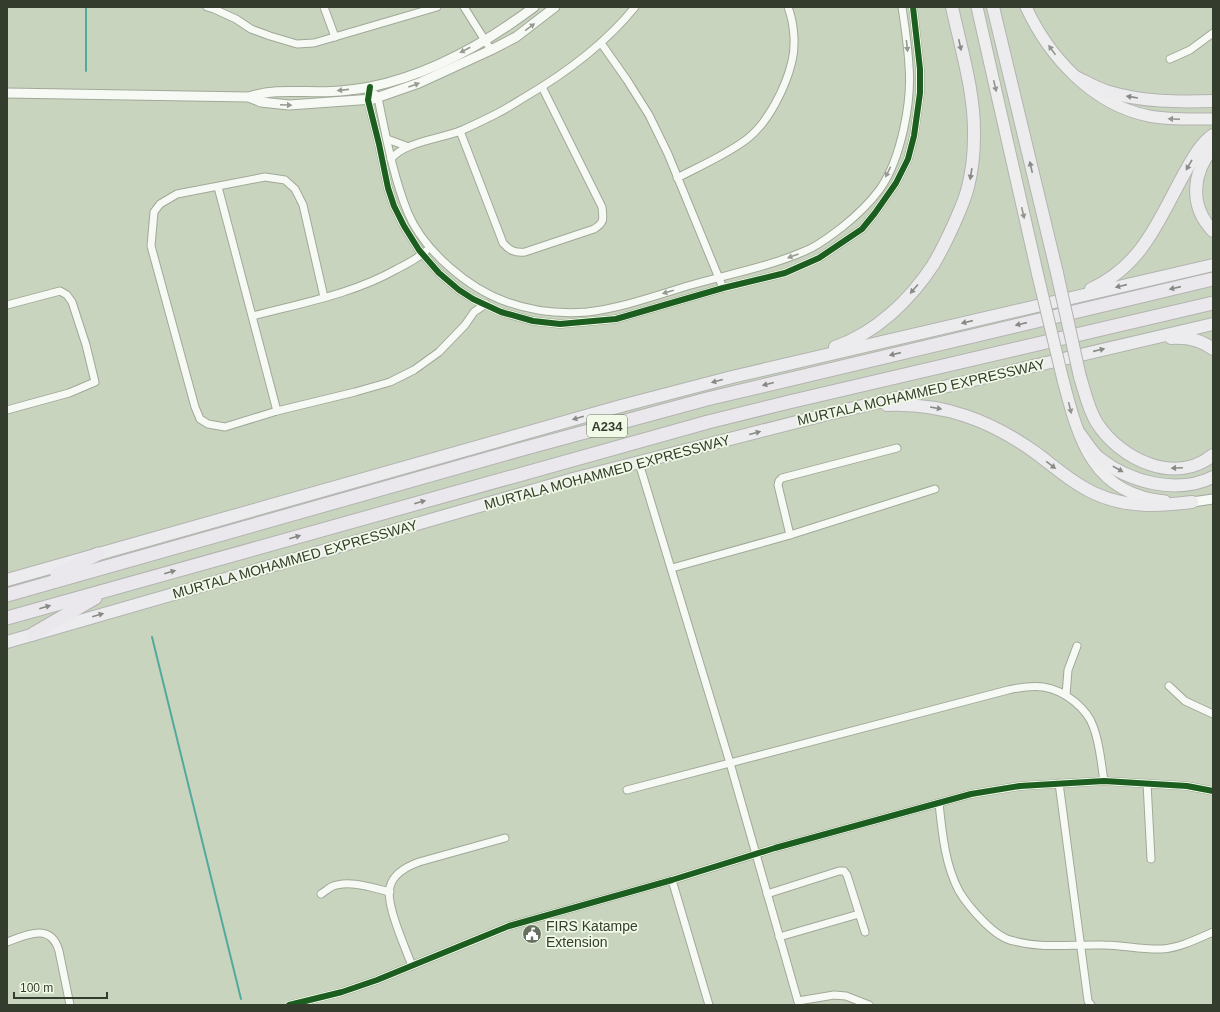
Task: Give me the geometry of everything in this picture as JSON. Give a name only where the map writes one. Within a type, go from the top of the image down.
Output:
[{"type":"highway","points":[[7,580],[606,411],[810,356],[840,345],[862,334],[882,321],[902,303],[920,283],[934,263],[959,212],[968,188],[974,136],[973,111],[968,79],[952,7]]},
{"type":"highway","points":[[993,7],[1057,273],[1080,377],[1096,421],[1105,434],[1117,446],[1131,456],[1147,464],[1164,468],[1181,468],[1198,464],[1213,455]]},
{"type":"highway","points":[[1078,78],[1108,92],[1125,96],[1149,100],[1213,101]]},
{"type":"highway","points":[[1069,299],[1110,279],[1134,257],[1148,241],[1159,223],[1179,183],[1199,149],[1213,135]]},
{"type":"highway","points":[[1213,148],[1199,170],[1196,183],[1196,195],[1206,224],[1213,231]]},
{"type":"highway","points":[[753,372],[1213,265]]},
{"type":"highway","name":"A234","points":[[7,594],[526,448],[707,399],[1213,279]]},
{"type":"highway","name":"MURTALA MOHAMMED EXPRESSWAY","points":[[7,618],[716,420],[1213,303]]},
{"type":"highway","name":"MURTALA MOHAMMED EXPRESSWAY","points":[[7,642],[562,483],[828,414],[1213,324]]},
{"type":"highway","points":[[1138,341],[1180,337],[1194,340],[1213,349]]},
{"type":"highway","points":[[828,414],[887,405],[908,405],[958,413],[998,429],[1036,453],[1075,482],[1097,494],[1131,504],[1147,506],[1192,502]]},
{"type":"highway","points":[[1080,434],[1089,447],[1100,458],[1131,476],[1145,481],[1161,485],[1177,485],[1192,484],[1213,477]]},
{"type":"highway","points":[[26,589],[98,554]]},
{"type":"highway","points":[[33,634],[112,588]]},
{"type":"main road","points":[[977,7],[1063,380],[1073,418],[1088,454],[1097,468],[1123,489],[1139,496],[1154,500],[1192,502]]},
{"type":"main road","points":[[1026,7],[1052,50],[1065,66],[1107,101],[1130,111],[1148,116],[1213,119]]},
{"type":"street","points":[[207,7],[236,19],[251,29],[297,44],[314,43],[437,7]]},
{"type":"street","points":[[324,7],[335,37]]},
{"type":"street","points":[[464,7],[491,50]]},
{"type":"street","points":[[7,93],[249,97],[272,92],[335,91],[370,87],[410,75],[448,59],[484,40],[534,7]]},
{"type":"street","points":[[249,97],[261,102],[288,105],[368,100],[378,98],[419,83],[491,50],[516,37],[554,7]]},
{"type":"street","points":[[391,159],[406,146],[434,140],[460,131],[498,113],[542,87],[601,43],[635,7]]},
{"type":"street","points":[[677,178],[747,139],[760,125],[778,99],[792,61],[794,49],[793,32],[788,7]]},
{"type":"street","points":[[370,87],[378,98],[391,159],[408,214],[420,235],[430,247],[456,272],[480,289],[507,302],[539,310],[588,312],[618,306],[718,277],[767,265],[807,251],[824,241],[848,223],[866,206],[881,188],[898,149],[909,100],[910,68],[902,7]]},
{"type":"street","points":[[370,87],[368,100],[388,188],[394,206],[404,226],[423,254],[439,273],[459,290],[474,299],[502,312],[533,321],[560,324],[616,319],[722,288],[785,273],[819,258],[862,229],[896,183],[908,159],[914,136],[920,101],[920,69],[913,7]]},
{"type":"street","points":[[1170,59],[1190,50],[1213,33]]},
{"type":"street","points":[[601,43],[628,80],[649,115],[668,154],[722,288]]},
{"type":"street","points":[[460,131],[503,243],[509,249],[517,253],[525,252],[594,229],[601,225],[603,220],[602,207],[542,87]]},
{"type":"street","points":[[387,139],[406,146]]},
{"type":"street","points":[[324,297],[303,205],[295,188],[286,180],[265,177],[177,194],[160,204],[154,212],[151,246],[195,407],[200,419],[208,424],[225,427],[277,411],[390,382],[414,370],[439,352],[465,325],[474,312],[486,304]]},
{"type":"street","points":[[218,187],[277,411]]},
{"type":"street","points":[[253,316],[354,289],[380,279],[409,263],[423,254],[430,247]]},
{"type":"street","points":[[7,305],[60,291],[67,295],[72,302],[86,345],[95,382],[69,393],[7,410]]},
{"type":"street","points":[[474,299],[474,312]]},
{"type":"street","points":[[790,535],[778,485],[782,478],[896,448]]},
{"type":"street","points":[[639,463],[730,763],[799,1003],[840,995],[869,1005]]},
{"type":"street","points":[[672,568],[790,535],[935,489]]},
{"type":"street","points":[[1192,502],[1213,499]]},
{"type":"street","points":[[1066,695],[1068,670],[1077,646]]},
{"type":"street","points":[[627,790],[1023,687],[1035,686],[1047,687],[1066,695],[1079,706],[1093,725],[1099,745],[1104,781]]},
{"type":"street","points":[[1169,686],[1185,701],[1213,714]]},
{"type":"street","points":[[289,1005],[342,992],[377,980],[509,926],[672,880],[756,854],[995,789],[1059,783],[1104,781],[1187,786],[1213,791]]},
{"type":"street","points":[[1059,783],[1088,1001],[1092,1005]]},
{"type":"street","points":[[1148,783],[1151,859]]},
{"type":"street","points":[[939,803],[943,841],[959,891],[972,910],[995,932],[1012,941],[1041,946],[1061,947],[1105,945],[1163,949],[1183,944],[1213,932]]},
{"type":"street","points":[[412,966],[390,904],[390,887],[394,879],[408,866],[505,838]]},
{"type":"street","points":[[767,894],[839,871],[844,871],[847,875],[865,932]]},
{"type":"street","points":[[672,880],[708,1005]]},
{"type":"street","points":[[321,894],[332,886],[339,884],[361,885],[390,892]]},
{"type":"street","points":[[779,937],[859,914]]},
{"type":"street","points":[[7,942],[32,932],[38,932],[47,935],[57,944],[70,1005]]},
{"type":"waterway","points":[[86,7],[86,71]]},
{"type":"waterway","points":[[152,637],[241,999]]},
{"type":"cycle path","points":[[370,87],[368,100],[388,188],[394,206],[419,250],[439,273],[459,290],[473,299],[501,312],[533,321],[560,324],[616,319],[723,288],[785,273],[819,258],[862,229],[896,183],[908,159],[914,136],[920,93],[920,69],[913,7]]},
{"type":"cycle path","points":[[289,1005],[342,992],[377,980],[509,926],[672,880],[775,848],[971,794],[1020,786],[1104,781],[1187,786],[1213,791]]},
{"type":"place","name":"FIRS Katampe Extension","points":[[532,934]]}]
